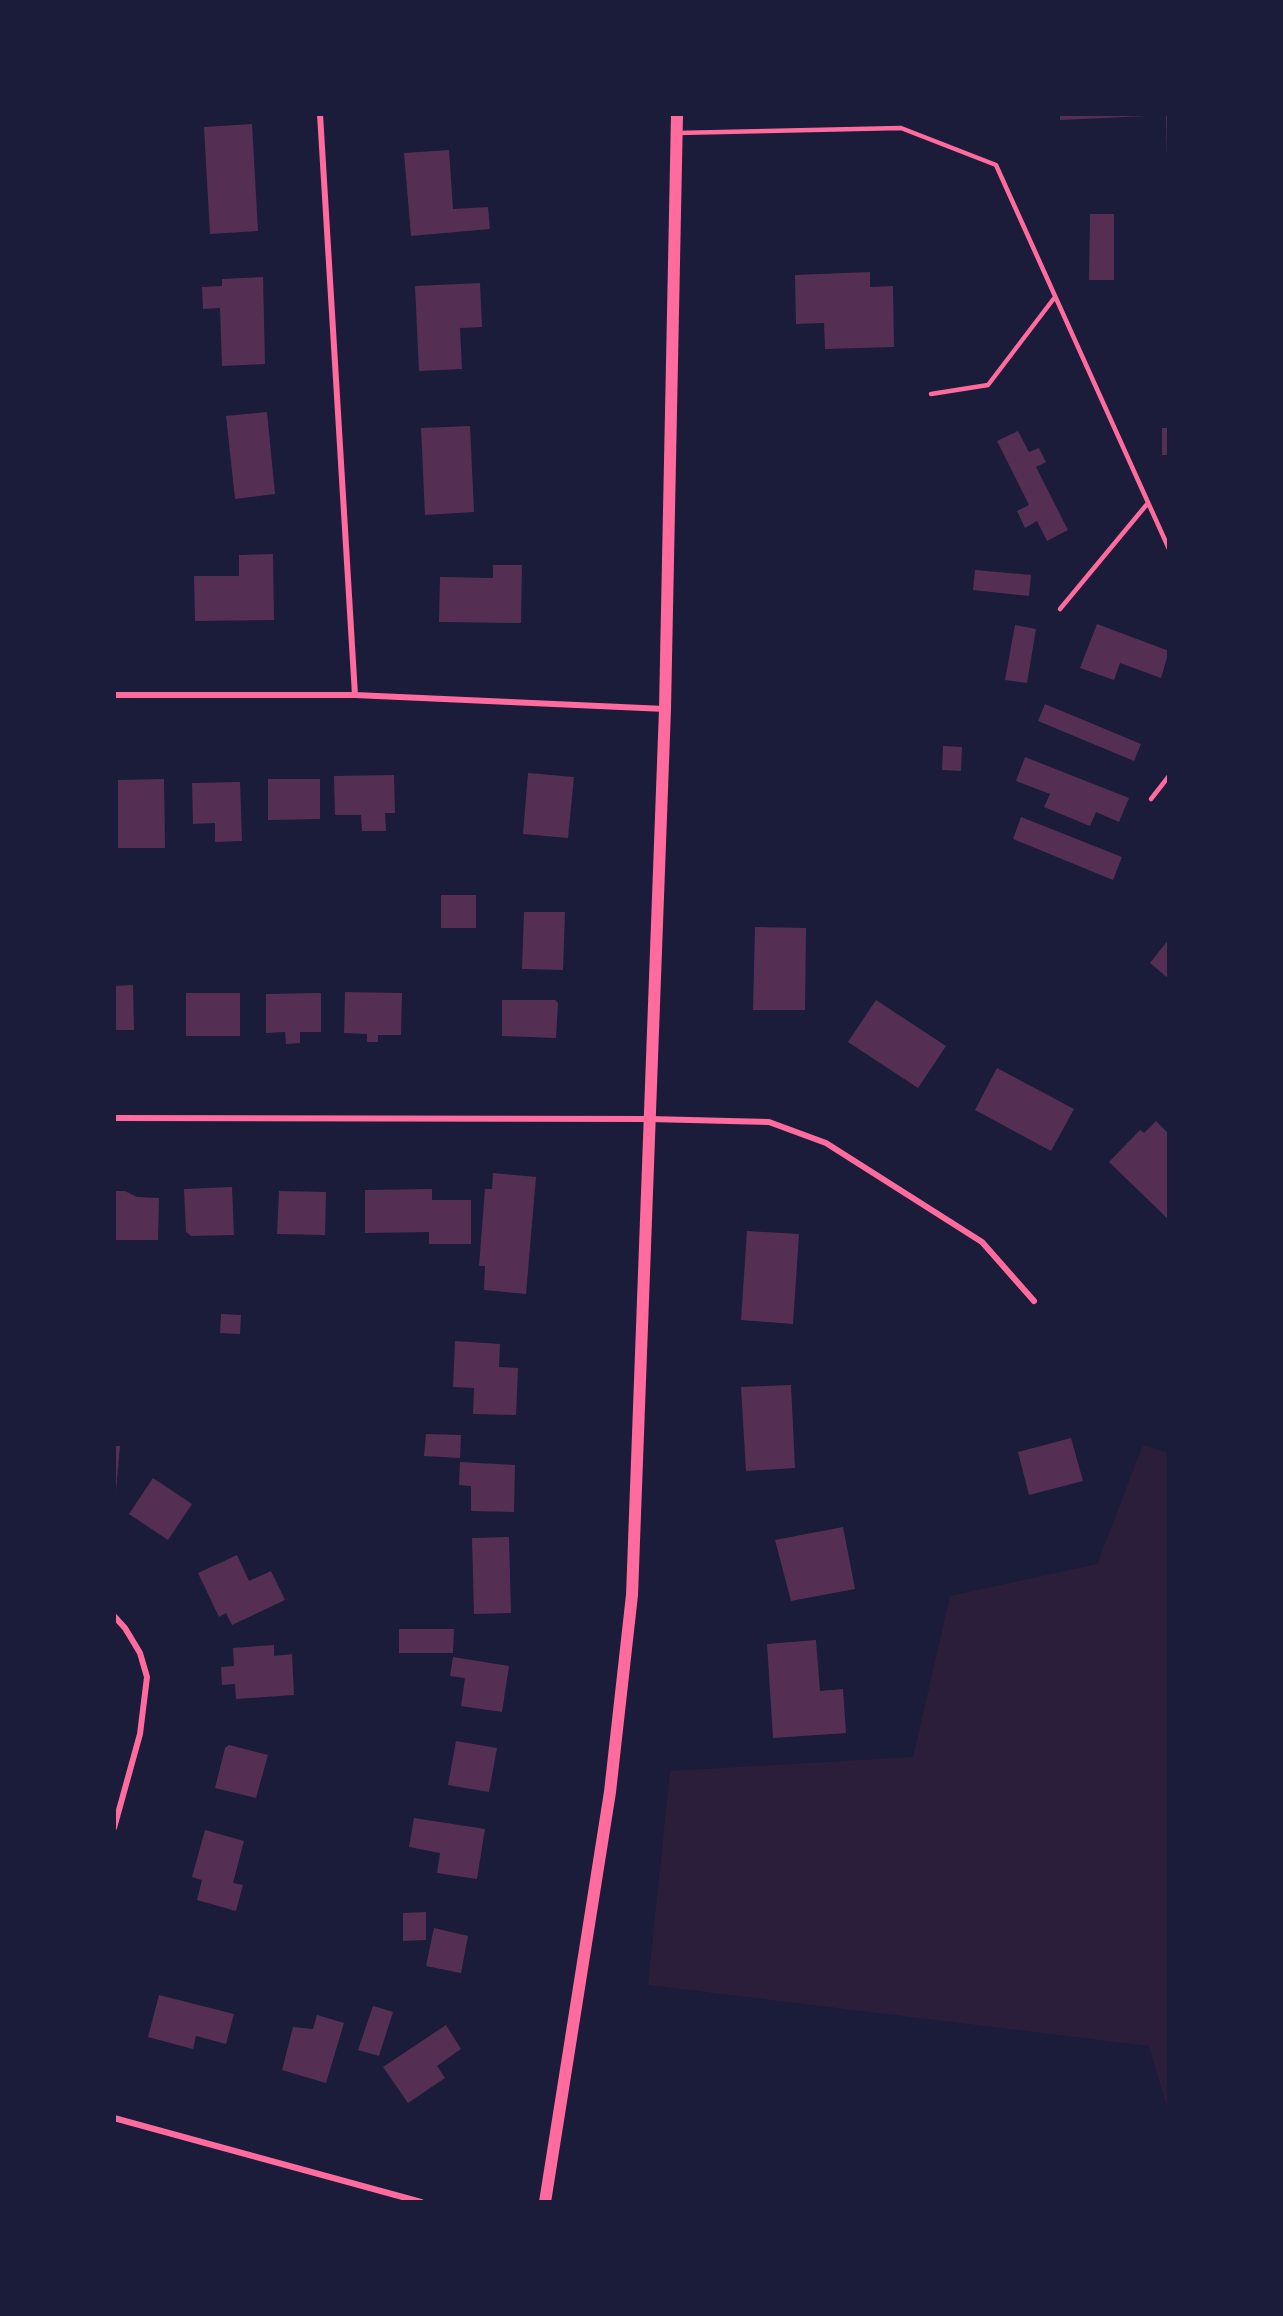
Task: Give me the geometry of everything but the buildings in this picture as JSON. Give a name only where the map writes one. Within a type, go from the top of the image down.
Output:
[{"type":"main road","points":[[545,2202],[610,1792],[632,1595],[665,709],[677,114]]},
{"type":"street","points":[[320,114],[355,695]]},
{"type":"street","points":[[114,695],[355,695],[665,709]]},
{"type":"street","points":[[114,1118],[650,1119],[769,1122],[826,1143],[982,1242],[1034,1301]]},
{"type":"street","points":[[114,1616],[125,1628],[140,1653],[147,1677],[140,1734],[114,1828]]},
{"type":"street","points":[[114,2118],[422,2202]]},
{"type":"lane","points":[[677,133],[901,128],[996,165],[1169,549]]},
{"type":"lane","points":[[931,394],[988,385],[1055,297]]},
{"type":"lane","points":[[1060,609],[1148,503]]},
{"type":"lane","points":[[1151,800],[1169,776]]},
{"type":"shaded area","points":[[1143,1445],[1169,1453],[1169,2114],[1149,2046],[648,1985],[670,1771],[913,1757],[950,1596],[1097,1564]]}]
